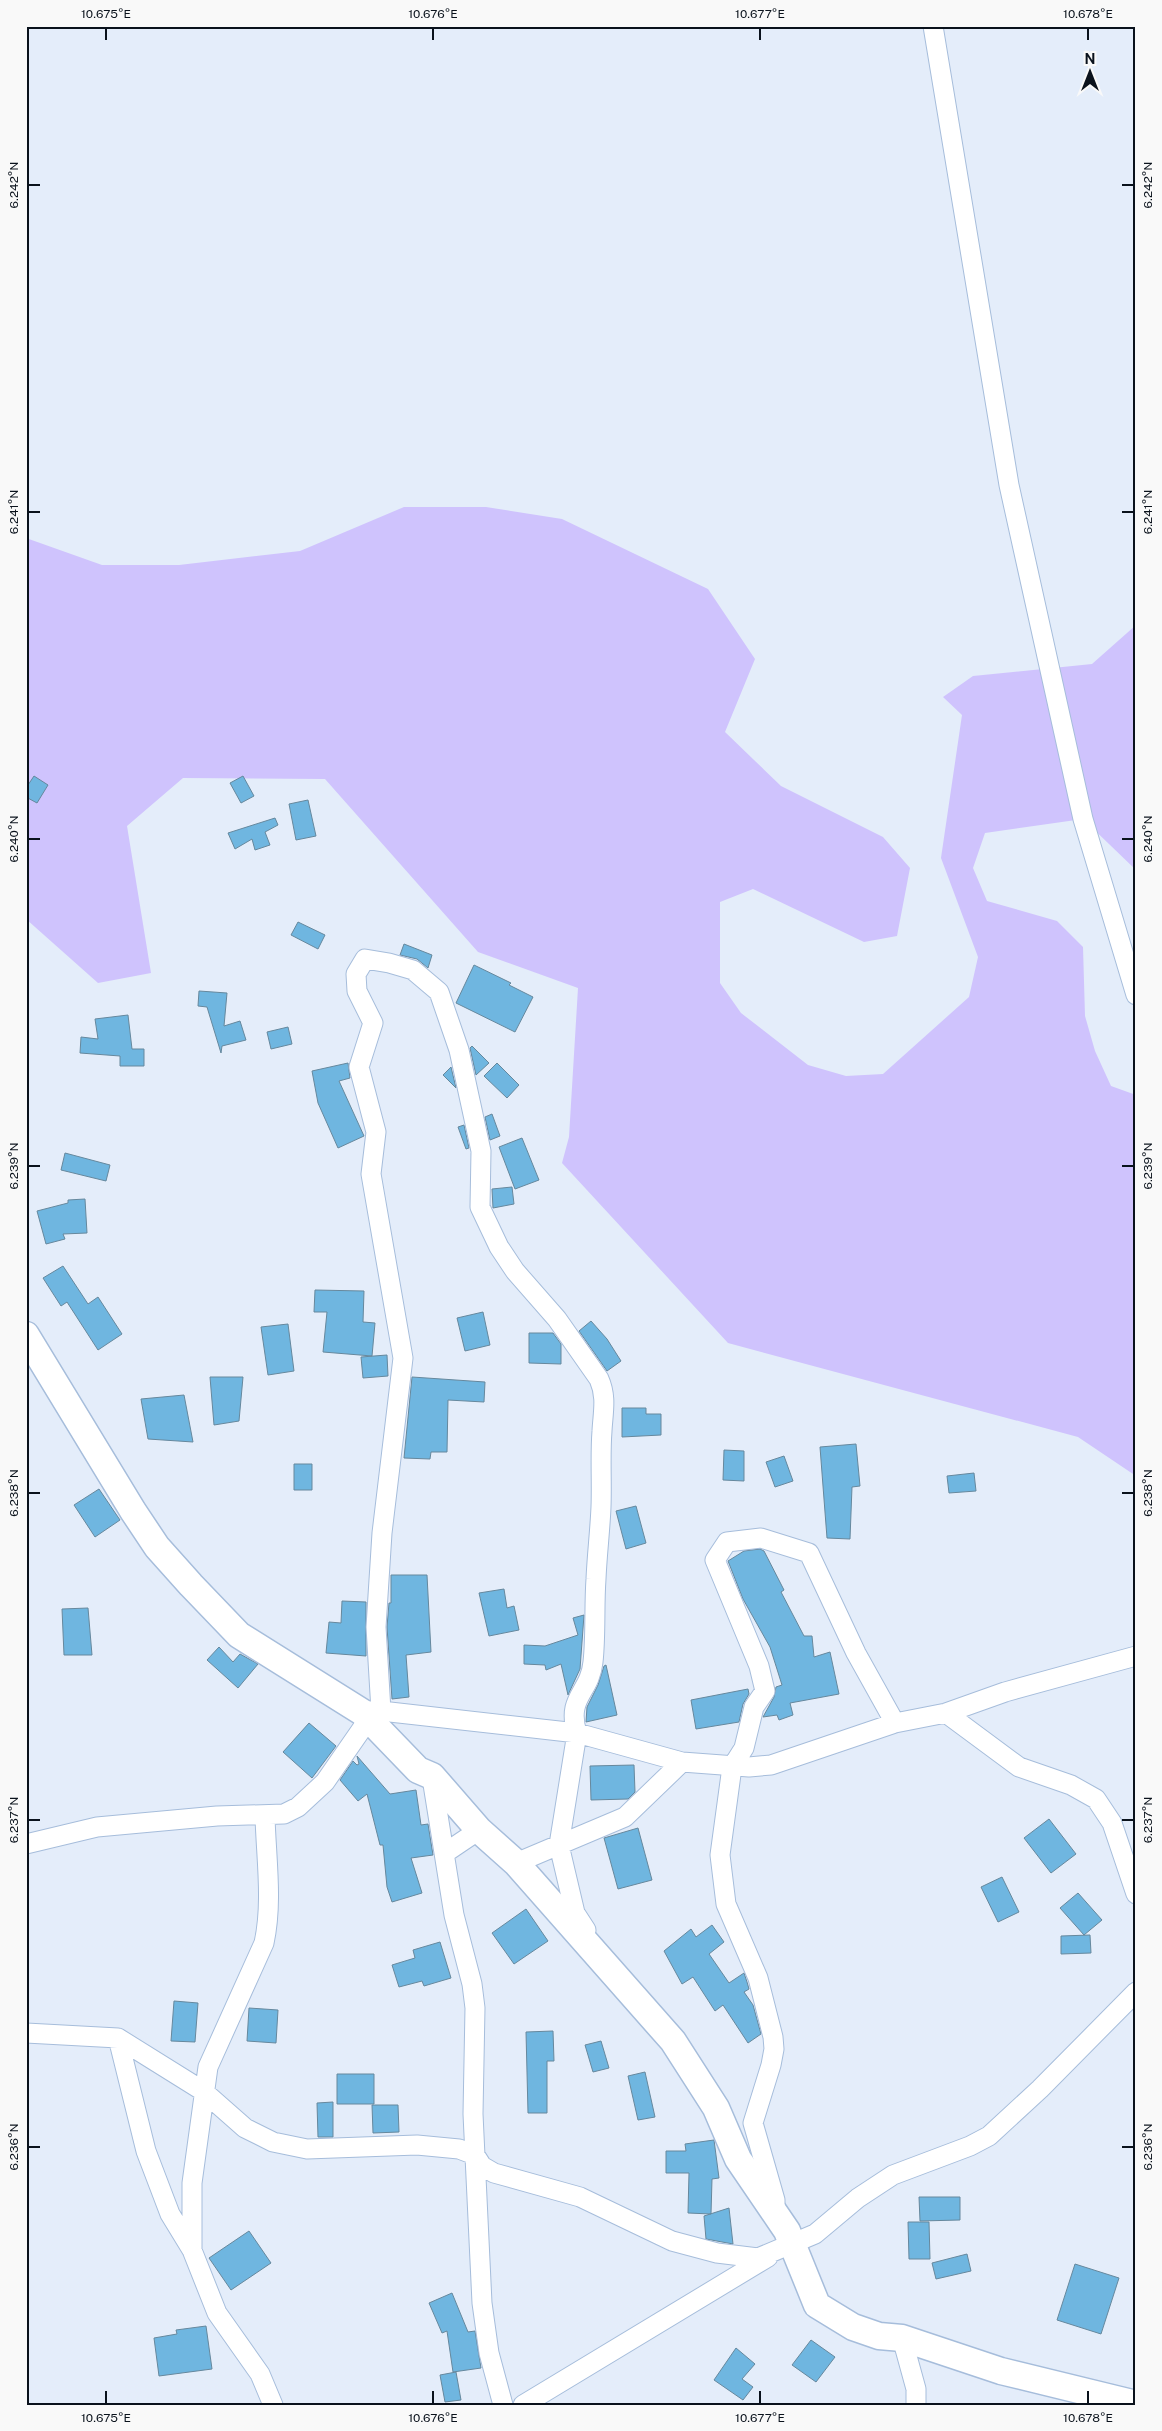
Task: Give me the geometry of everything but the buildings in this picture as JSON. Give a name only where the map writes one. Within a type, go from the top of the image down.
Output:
[{"type":"main road","points":[[26,1335],[133,1511],[157,1546],[191,1586],[239,1635],[370,1714],[418,1770],[432,1776],[479,1830],[516,1863],[673,2041],[696,2074],[716,2108],[738,2159],[790,2237],[817,2305],[853,2327],[879,2336],[902,2338],[1001,2371],[1136,2404]]},
{"type":"street","points":[[933,26],[1009,485],[1083,819],[1136,996]]},
{"type":"street","points":[[26,1844],[97,1828],[218,1816],[284,1814],[298,1807],[325,1782],[370,1714],[382,1533],[403,1358],[371,1174],[376,1132],[359,1067],[373,1023],[357,991],[356,974],[365,959],[389,963],[413,970],[439,992],[459,1050],[481,1151],[480,1207],[499,1247],[515,1271],[557,1319],[599,1379],[604,1390],[606,1407],[602,1431],[601,1506],[593,1662],[590,1676],[576,1702],[572,1719],[577,1733],[559,1845],[576,1913],[609,1967]]},
{"type":"street","points":[[790,2237],[775,2213],[775,2200],[754,2132],[754,2123],[772,2065],[774,2037],[758,1978],[726,1904],[722,1886],[720,1855],[732,1767],[744,1748],[754,1707],[765,1691],[759,1666],[714,1560],[727,1542],[761,1538],[810,1553],[856,1653],[894,1723]]},
{"type":"street","points":[[370,1714],[577,1733],[682,1762],[732,1767],[771,1765],[894,1723],[946,1713],[1006,1692],[1136,1656]]},
{"type":"street","points":[[946,1713],[1019,1767],[1071,1785],[1096,1799],[1112,1823],[1136,1894]]},
{"type":"street","points":[[516,1863],[625,1817],[682,1762]]},
{"type":"street","points":[[432,1776],[454,1915],[472,1984],[475,2008],[475,2155],[482,2303],[489,2353],[503,2405]]},
{"type":"street","points":[[192,2250],[192,2183],[203,2091],[213,2053],[265,1938],[268,1880],[265,1816]]},
{"type":"street","points":[[445,1853],[479,1830]]},
{"type":"street","points":[[523,2405],[790,2237],[815,2234],[858,2198],[893,2175],[970,2146],[989,2136],[1040,2089],[1136,1992]]},
{"type":"street","points":[[26,2033],[118,2038],[203,2091],[245,2128],[273,2142],[307,2149],[417,2145],[459,2149],[475,2155],[482,2166],[494,2173],[580,2197],[672,2242],[716,2253],[758,2258],[790,2237]]},
{"type":"street","points":[[118,2038],[146,2151],[170,2214],[192,2250],[218,2313],[260,2374],[273,2405]]},
{"type":"street","points":[[902,2338],[916,2389],[916,2405]]},
{"type":"shaded area","points":[[404,507],[486,507],[562,519],[708,589],[755,659],[725,732],[781,786],[883,837],[910,868],[897,936],[864,942],[753,889],[720,902],[720,983],[741,1013],[808,1065],[846,1076],[883,1074],[969,997],[978,957],[941,858],[962,715],[943,697],[973,676],[1092,664],[1136,625],[1136,870],[1083,819],[985,833],[973,868],[987,901],[1057,921],[1083,947],[1085,1016],[1095,1051],[1111,1086],[1136,1095],[1136,1476],[1078,1437],[728,1343],[562,1163],[569,1137],[578,988],[478,952],[325,779],[183,778],[127,826],[151,973],[98,983],[26,919],[26,538],[102,565],[179,565],[300,551]]}]
